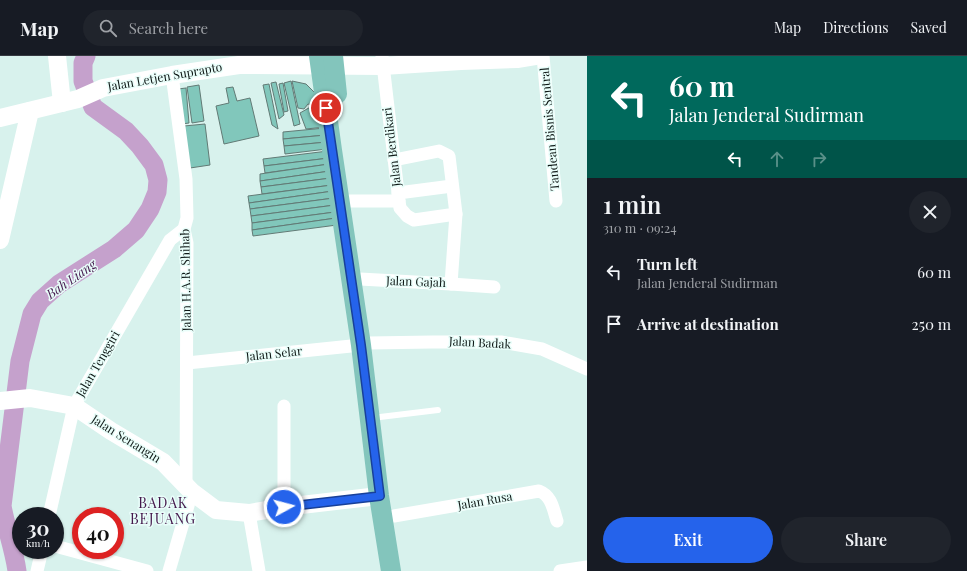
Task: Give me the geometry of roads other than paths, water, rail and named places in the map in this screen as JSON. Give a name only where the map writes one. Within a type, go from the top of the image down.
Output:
[{"type":"main road","points":[[327,61],[360,279],[380,496],[391,571]]},
{"type":"main road","points":[[327,61],[365,344],[380,417],[401,571]]},
{"type":"street","points":[[57,56],[70,101]]},
{"type":"street","name":"Tandean Bisnis Sentral","points":[[543,56],[556,202]]},
{"type":"street","name":"Jalan Letjen Suprapto","points":[[0,118],[70,101],[103,88],[239,61],[382,61],[523,57]]},
{"type":"street","name":"Jalan Berdikari","points":[[349,201],[398,197],[382,61]]},
{"type":"street","name":"Jalan H.A.R. Shihab","points":[[169,571],[189,489],[187,243],[184,229],[187,218],[186,179],[172,75]]},
{"type":"street","points":[[0,240],[30,111]]},
{"type":"street","name":"Jalan Gajah","points":[[360,279],[451,284],[456,214],[452,186],[451,160],[445,153],[439,151],[394,160]]},
{"type":"street","points":[[452,186],[398,197],[400,208],[407,216],[414,220],[456,214]]},
{"type":"street","name":"Jalan Tenggiri","points":[[52,507],[74,406],[170,240],[184,229]]},
{"type":"street","points":[[451,284],[494,287]]},
{"type":"street","name":"Jalan Badak","points":[[365,344],[501,342],[542,349],[587,369]]},
{"type":"street","name":"Jalan Selar","points":[[187,363],[365,344]]},
{"type":"street","name":"Jalan Senangin","points":[[0,401],[30,398],[74,406],[111,431],[163,462],[189,489],[216,510],[249,513],[284,507],[380,496]]},
{"type":"street","points":[[284,406],[284,507]]},
{"type":"street","name":"Jalan Rusa","points":[[394,516],[539,491],[546,494],[550,500],[557,521]]},
{"type":"street","points":[[249,513],[259,571]]},
{"type":"street","points":[[64,548],[147,571]]},
{"type":"street","points":[[37,571],[40,559]]},
{"type":"street","points":[[560,571],[587,567]]},
{"type":"lane","points":[[380,417],[438,410]]},
{"type":"waterway","name":"Bah Liang","points":[[17,571],[2,506],[20,361],[32,314],[40,301],[59,284],[114,249],[136,230],[150,209],[157,192],[158,180],[154,165],[140,146],[126,131],[93,107],[83,81],[83,63],[86,56]]},
{"type":"district","name":"BADAK BEJUANG","points":[[163,512]]}]
